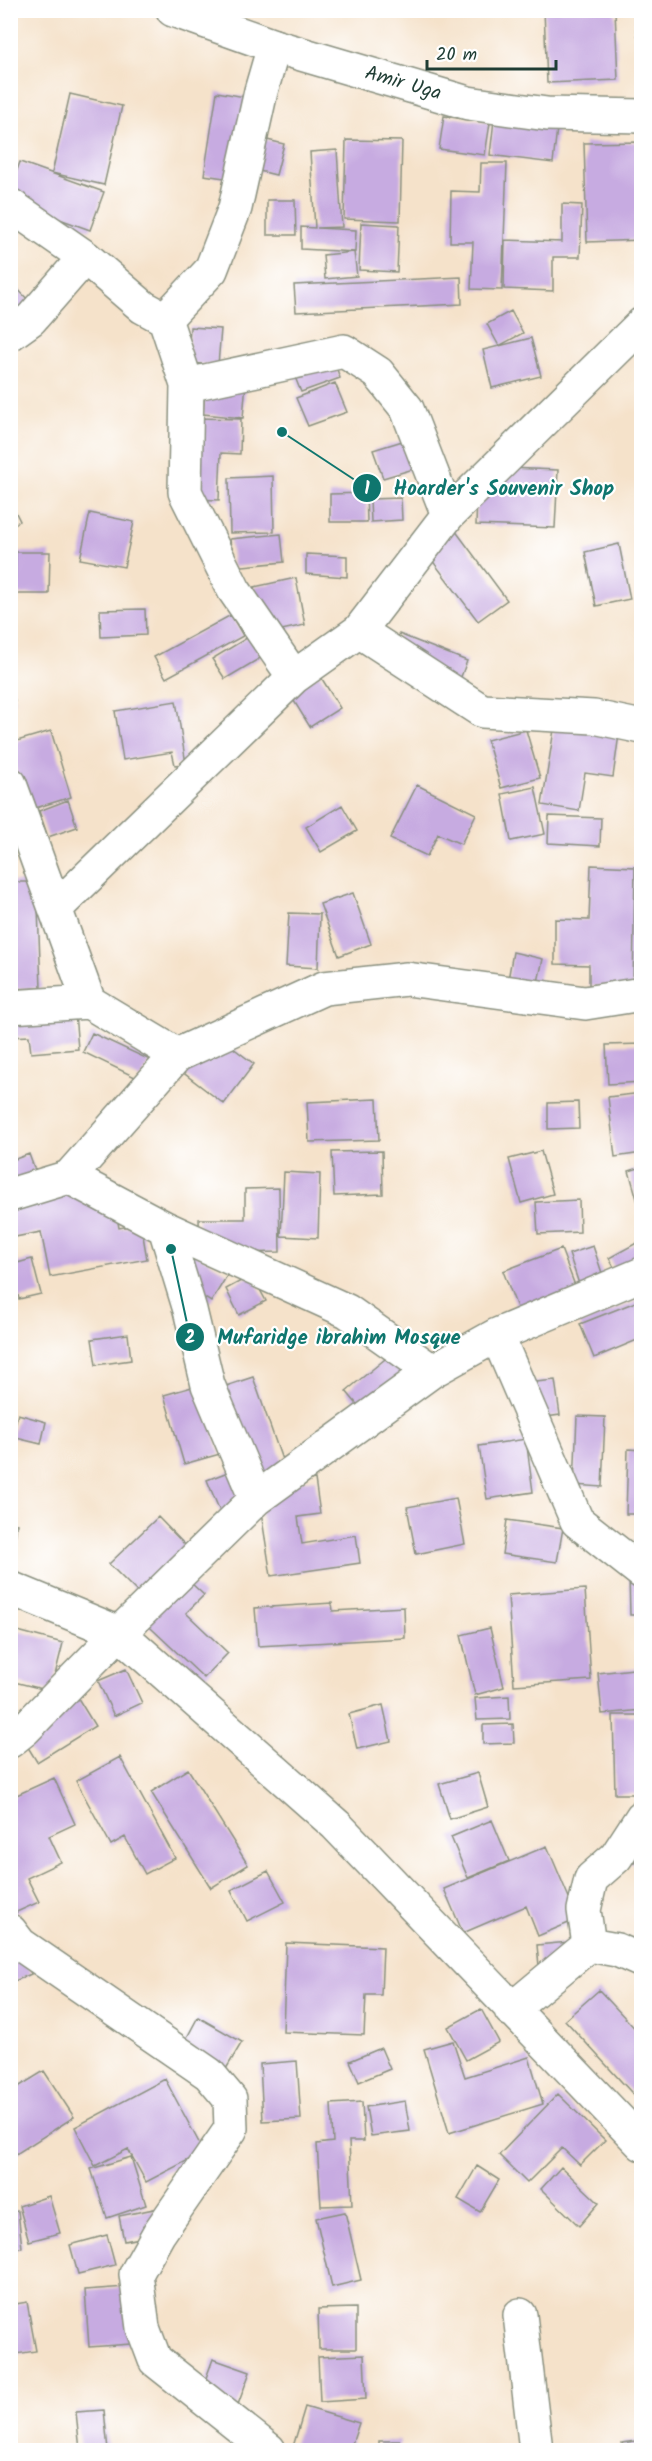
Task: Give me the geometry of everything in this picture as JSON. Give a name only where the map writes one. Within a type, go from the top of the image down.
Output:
[{"type":"street","name":"Amir Uga","points":[[173,10],[274,46],[468,103],[547,114],[642,116]]},
{"type":"street","points":[[165,319],[211,270],[235,208],[261,91],[274,46]]},
{"type":"street","points":[[10,205],[85,257],[143,307],[165,319],[187,385],[185,492],[234,590],[294,677]]},
{"type":"street","points":[[10,334],[31,319],[85,257]]},
{"type":"street","points":[[56,908],[294,677],[359,631],[448,515],[642,324]]},
{"type":"street","points":[[187,385],[344,351],[378,373],[407,409],[448,515]]},
{"type":"street","points":[[359,631],[482,711],[594,717],[642,727]]},
{"type":"street","points":[[10,784],[89,1002]]},
{"type":"street","points":[[10,1195],[69,1177],[177,1055],[324,988],[407,979],[585,1003],[642,994]]},
{"type":"street","points":[[10,1007],[89,1002],[177,1055]]},
{"type":"street","points":[[69,1177],[165,1228],[347,1311],[432,1371]]},
{"type":"street","points":[[165,1228],[190,1310],[208,1385],[256,1499]]},
{"type":"street","points":[[10,1741],[25,1729],[256,1499],[432,1371],[497,1335],[642,1274]]},
{"type":"street","points":[[497,1335],[577,1521],[642,1572]]},
{"type":"street","points":[[10,1588],[119,1633],[336,1825],[642,2144]]},
{"type":"street","points":[[589,1945],[584,1910],[591,1879],[616,1857],[642,1817]]},
{"type":"street","points":[[10,1931],[20,1944],[209,2074],[231,2099],[231,2129],[159,2233],[136,2274],[143,2328],[155,2360],[269,2451]]},
{"type":"street","points":[[511,2010],[589,1945],[617,1950],[642,1961]]},
{"type":"street","points":[[520,2315],[536,2451]]},
{"type":"building","points":[[544,10],[615,10],[618,80],[547,83]]},
{"type":"building","points":[[635,10],[642,10],[642,35],[637,35]]},
{"type":"building","points":[[217,92],[251,98],[238,180],[204,175]]},
{"type":"building","points":[[70,94],[122,106],[104,185],[52,173]]},
{"type":"building","points":[[444,116],[490,123],[485,155],[439,149]]},
{"type":"building","points":[[494,120],[557,128],[553,163],[490,155]]},
{"type":"building","points":[[10,131],[17,135],[10,145]]},
{"type":"building","points":[[259,138],[284,144],[276,175],[251,169]]},
{"type":"building","points":[[346,140],[402,141],[400,221],[344,219]]},
{"type":"building","points":[[642,142],[642,240],[587,242],[584,143]]},
{"type":"building","points":[[337,150],[342,227],[317,228],[356,230],[355,252],[301,249],[301,227],[315,228],[310,152]]},
{"type":"building","points":[[20,162],[104,192],[90,230],[10,201],[10,189]]},
{"type":"building","points":[[481,163],[507,163],[502,290],[471,289],[473,242],[450,242],[451,191],[480,192]]},
{"type":"building","points":[[267,200],[295,200],[296,235],[267,235]]},
{"type":"building","points":[[562,204],[582,205],[580,257],[553,257],[553,291],[504,289],[505,240],[562,242]]},
{"type":"building","points":[[361,223],[399,225],[397,272],[359,270]]},
{"type":"building","points":[[354,252],[357,276],[325,279],[323,255]]},
{"type":"building","points":[[461,277],[462,304],[296,312],[294,285]]},
{"type":"building","points":[[10,281],[31,303],[10,322]]},
{"type":"building","points":[[511,311],[523,333],[499,346],[487,324]]},
{"type":"building","points":[[190,327],[221,329],[218,365],[188,363]]},
{"type":"building","points":[[531,338],[541,376],[492,388],[483,350]]},
{"type":"building","points":[[333,358],[340,378],[301,392],[293,372]]},
{"type":"building","points":[[206,378],[246,382],[243,418],[203,414]]},
{"type":"building","points":[[335,383],[347,412],[308,426],[296,398]]},
{"type":"building","points":[[195,418],[241,419],[240,454],[221,453],[219,500],[193,499]]},
{"type":"building","points":[[409,439],[417,468],[383,478],[373,450]]},
{"type":"building","points":[[640,462],[642,462],[642,497],[638,497]]},
{"type":"building","points":[[478,467],[558,470],[555,528],[476,525]]},
{"type":"building","points":[[273,476],[274,532],[230,533],[229,478]]},
{"type":"building","points":[[366,493],[367,522],[330,522],[330,494]]},
{"type":"building","points":[[401,498],[402,520],[371,522],[370,499]]},
{"type":"building","points":[[10,501],[20,521],[10,526]]},
{"type":"building","points":[[90,513],[134,522],[124,567],[80,559]]},
{"type":"building","points":[[452,526],[507,600],[478,621],[422,547]]},
{"type":"building","points":[[281,534],[284,562],[233,567],[230,539]]},
{"type":"building","points":[[619,544],[630,599],[596,606],[585,552]]},
{"type":"building","points":[[16,552],[50,552],[49,594],[15,594]]},
{"type":"building","points":[[306,554],[347,556],[347,577],[306,574]]},
{"type":"building","points":[[296,578],[305,625],[263,634],[254,587]]},
{"type":"building","points":[[145,609],[146,635],[101,637],[100,610]]},
{"type":"building","points":[[231,615],[243,636],[166,678],[154,657]]},
{"type":"building","points":[[399,634],[467,661],[456,690],[388,663]]},
{"type":"building","points":[[250,636],[262,657],[225,679],[212,659]]},
{"type":"building","points":[[319,674],[340,708],[310,727],[289,693]]},
{"type":"building","points":[[10,687],[15,701],[10,702]]},
{"type":"building","points":[[176,701],[186,764],[175,765],[172,752],[123,760],[115,711]]},
{"type":"building","points":[[556,717],[620,727],[613,777],[585,773],[579,811],[542,805]]},
{"type":"building","points":[[526,730],[540,778],[501,788],[487,740]]},
{"type":"building","points":[[51,731],[71,797],[29,810],[10,751],[10,743]]},
{"type":"building","points":[[417,785],[476,814],[461,844],[438,834],[427,856],[390,839]]},
{"type":"building","points":[[535,787],[545,834],[511,841],[502,794]]},
{"type":"building","points":[[68,800],[77,827],[48,837],[39,811]]},
{"type":"building","points":[[342,805],[357,831],[321,852],[306,827]]},
{"type":"building","points":[[549,816],[601,818],[600,846],[548,843]]},
{"type":"building","points":[[591,865],[635,867],[633,987],[589,986],[589,965],[555,964],[555,919],[589,920]]},
{"type":"building","points":[[10,882],[37,882],[41,988],[10,989]]},
{"type":"building","points":[[353,893],[371,944],[339,956],[320,904]]},
{"type":"building","points":[[289,913],[320,914],[318,968],[286,966]]},
{"type":"building","points":[[513,952],[543,959],[535,996],[506,991]]},
{"type":"building","points":[[75,1013],[78,1049],[31,1053],[29,1036],[10,1037],[10,1017]]},
{"type":"building","points":[[211,1031],[254,1064],[224,1104],[181,1071]]},
{"type":"building","points":[[92,1033],[150,1060],[141,1080],[83,1052]]},
{"type":"building","points":[[642,1044],[642,1082],[608,1084],[606,1045]]},
{"type":"building","points":[[642,1093],[642,1153],[615,1157],[608,1097]]},
{"type":"building","points":[[377,1099],[379,1140],[309,1142],[307,1102]]},
{"type":"building","points":[[578,1102],[579,1128],[548,1129],[548,1103]]},
{"type":"building","points":[[382,1151],[383,1194],[334,1196],[332,1152]]},
{"type":"building","points":[[541,1151],[553,1194],[521,1203],[509,1159]]},
{"type":"building","points":[[29,1154],[37,1176],[10,1185],[10,1161]]},
{"type":"building","points":[[642,1167],[642,1213],[641,1213],[629,1171]]},
{"type":"building","points":[[284,1172],[320,1174],[318,1238],[281,1236]]},
{"type":"building","points":[[111,1185],[119,1228],[141,1224],[147,1259],[50,1277],[41,1232],[10,1238],[10,1204]]},
{"type":"building","points":[[279,1188],[280,1252],[200,1254],[199,1219],[245,1219],[245,1189]]},
{"type":"building","points":[[579,1200],[580,1232],[538,1234],[536,1202]]},
{"type":"building","points":[[642,1240],[642,1269],[621,1280],[609,1258]]},
{"type":"building","points":[[593,1246],[606,1285],[582,1293],[569,1254]]},
{"type":"building","points":[[189,1249],[228,1274],[211,1302],[172,1277]]},
{"type":"building","points":[[561,1249],[579,1296],[521,1318],[503,1271]]},
{"type":"building","points":[[32,1259],[41,1294],[19,1299],[10,1265]]},
{"type":"building","points":[[252,1275],[266,1301],[239,1315],[226,1289]]},
{"type":"building","points":[[638,1301],[642,1309],[642,1338],[594,1358],[580,1324]]},
{"type":"building","points":[[128,1334],[131,1360],[96,1365],[92,1339]]},
{"type":"building","points":[[390,1355],[404,1372],[360,1408],[346,1391]]},
{"type":"building","points":[[253,1377],[286,1471],[248,1484],[214,1390]]},
{"type":"building","points":[[555,1380],[560,1415],[531,1419],[526,1383]]},
{"type":"building","points":[[199,1385],[220,1454],[184,1464],[164,1395]]},
{"type":"building","points":[[18,1414],[46,1422],[41,1444],[12,1437]]},
{"type":"building","points":[[577,1416],[605,1417],[602,1487],[574,1485]]},
{"type":"building","points":[[526,1439],[533,1492],[487,1499],[479,1446]]},
{"type":"building","points":[[628,1449],[642,1450],[642,1514],[626,1514]]},
{"type":"building","points":[[233,1470],[246,1504],[221,1514],[207,1480]]},
{"type":"building","points":[[315,1479],[320,1514],[298,1517],[302,1544],[356,1535],[360,1563],[271,1576],[257,1487]]},
{"type":"building","points":[[456,1498],[465,1544],[416,1554],[407,1507]]},
{"type":"building","points":[[158,1517],[189,1549],[141,1596],[109,1564]]},
{"type":"building","points":[[507,1520],[563,1528],[557,1562],[502,1554]]},
{"type":"building","points":[[10,1523],[17,1524],[13,1553],[10,1552]]},
{"type":"building","points":[[178,1571],[204,1595],[186,1613],[228,1653],[204,1678],[136,1614]]},
{"type":"building","points":[[642,1575],[642,1615],[630,1615],[629,1576]]},
{"type":"building","points":[[585,1589],[591,1680],[514,1685],[508,1595]]},
{"type":"building","points":[[332,1603],[333,1611],[404,1607],[405,1638],[258,1646],[255,1608]]},
{"type":"building","points":[[490,1628],[504,1687],[475,1695],[461,1635]]},
{"type":"building","points":[[14,1630],[63,1643],[51,1691],[10,1681],[10,1643]]},
{"type":"building","points":[[642,1668],[642,1710],[602,1714],[598,1673]]},
{"type":"building","points":[[126,1669],[142,1703],[114,1716],[98,1681]]},
{"type":"building","points":[[73,1690],[95,1726],[37,1762],[15,1726]]},
{"type":"building","points":[[509,1696],[510,1719],[477,1720],[475,1698]]},
{"type":"building","points":[[383,1705],[391,1741],[357,1749],[349,1714]]},
{"type":"building","points":[[613,1715],[642,1715],[642,1794],[615,1794]]},
{"type":"building","points":[[513,1724],[514,1743],[483,1744],[483,1725]]},
{"type":"building","points":[[120,1757],[175,1858],[145,1874],[125,1837],[111,1845],[76,1781]]},
{"type":"building","points":[[188,1769],[248,1865],[211,1888],[151,1792]]},
{"type":"building","points":[[478,1773],[488,1807],[450,1819],[439,1784]]},
{"type":"building","points":[[54,1778],[75,1824],[49,1836],[61,1862],[27,1878],[39,1902],[10,1915],[10,1827],[12,1826],[10,1798]]},
{"type":"building","points":[[492,1820],[509,1861],[468,1878],[451,1837]]},
{"type":"building","points":[[642,1831],[642,1861],[630,1864]]},
{"type":"building","points":[[547,1846],[578,1919],[538,1936],[526,1906],[463,1933],[444,1889]]},
{"type":"building","points":[[268,1871],[285,1902],[247,1921],[231,1890]]},
{"type":"building","points":[[580,1941],[583,1973],[540,1977],[537,1945]]},
{"type":"building","points":[[17,1943],[31,1974],[10,1983],[10,1945]]},
{"type":"building","points":[[286,1943],[383,1947],[381,1995],[366,1995],[364,2035],[283,2032]]},
{"type":"building","points":[[599,1990],[642,2036],[642,2104],[565,2020]]},
{"type":"building","points":[[481,2009],[499,2042],[466,2060],[448,2027]]},
{"type":"building","points":[[198,2017],[242,2042],[226,2069],[183,2045]]},
{"type":"building","points":[[453,2041],[465,2077],[529,2057],[543,2104],[449,2133],[424,2049]]},
{"type":"building","points":[[381,2048],[390,2069],[359,2082],[350,2061]]},
{"type":"building","points":[[297,2061],[301,2119],[263,2121],[260,2064]]},
{"type":"building","points":[[44,2071],[74,2117],[10,2158],[10,2092]]},
{"type":"building","points":[[165,2079],[204,2152],[146,2182],[128,2149],[95,2166],[75,2127]]},
{"type":"building","points":[[558,2094],[605,2140],[580,2165],[562,2148],[527,2183],[499,2155]]},
{"type":"building","points":[[405,2101],[410,2131],[371,2136],[366,2107]]},
{"type":"building","points":[[362,2102],[364,2141],[349,2141],[352,2205],[321,2206],[317,2144],[333,2142],[331,2104]]},
{"type":"building","points":[[131,2157],[146,2205],[107,2218],[91,2169]]},
{"type":"building","points":[[477,2166],[499,2180],[480,2212],[458,2199]]},
{"type":"building","points":[[561,2167],[599,2203],[579,2226],[541,2189]]},
{"type":"building","points":[[49,2196],[60,2233],[29,2241],[19,2206]]},
{"type":"building","points":[[154,2209],[160,2234],[124,2241],[119,2216]]},
{"type":"building","points":[[18,2211],[22,2248],[10,2250],[10,2212]]},
{"type":"building","points":[[345,2212],[361,2280],[332,2287],[316,2218]]},
{"type":"building","points":[[107,2235],[115,2265],[78,2274],[70,2245]]},
{"type":"building","points":[[126,2287],[131,2344],[89,2347],[85,2290]]},
{"type":"building","points":[[27,2302],[36,2351],[10,2355],[10,2305]]},
{"type":"building","points":[[356,2308],[356,2349],[319,2349],[318,2309]]},
{"type":"building","points":[[364,2355],[366,2399],[320,2402],[318,2357]]},
{"type":"building","points":[[213,2359],[250,2372],[236,2410],[199,2397]]},
{"type":"building","points":[[305,2407],[359,2423],[350,2450],[292,2450]]},
{"type":"building","points":[[104,2410],[108,2450],[80,2450],[76,2412]]},
{"type":"building","points":[[642,2440],[642,2450],[623,2450],[622,2443]]},
{"type":"building","points":[[379,2441],[400,2441],[399,2450],[379,2450]]},
{"type":"place","name":"Hoarder's Souvenir Shop","points":[[282,432]]},
{"type":"place","name":"Mufaridge ibrahim Mosque","points":[[171,1249]]}]
